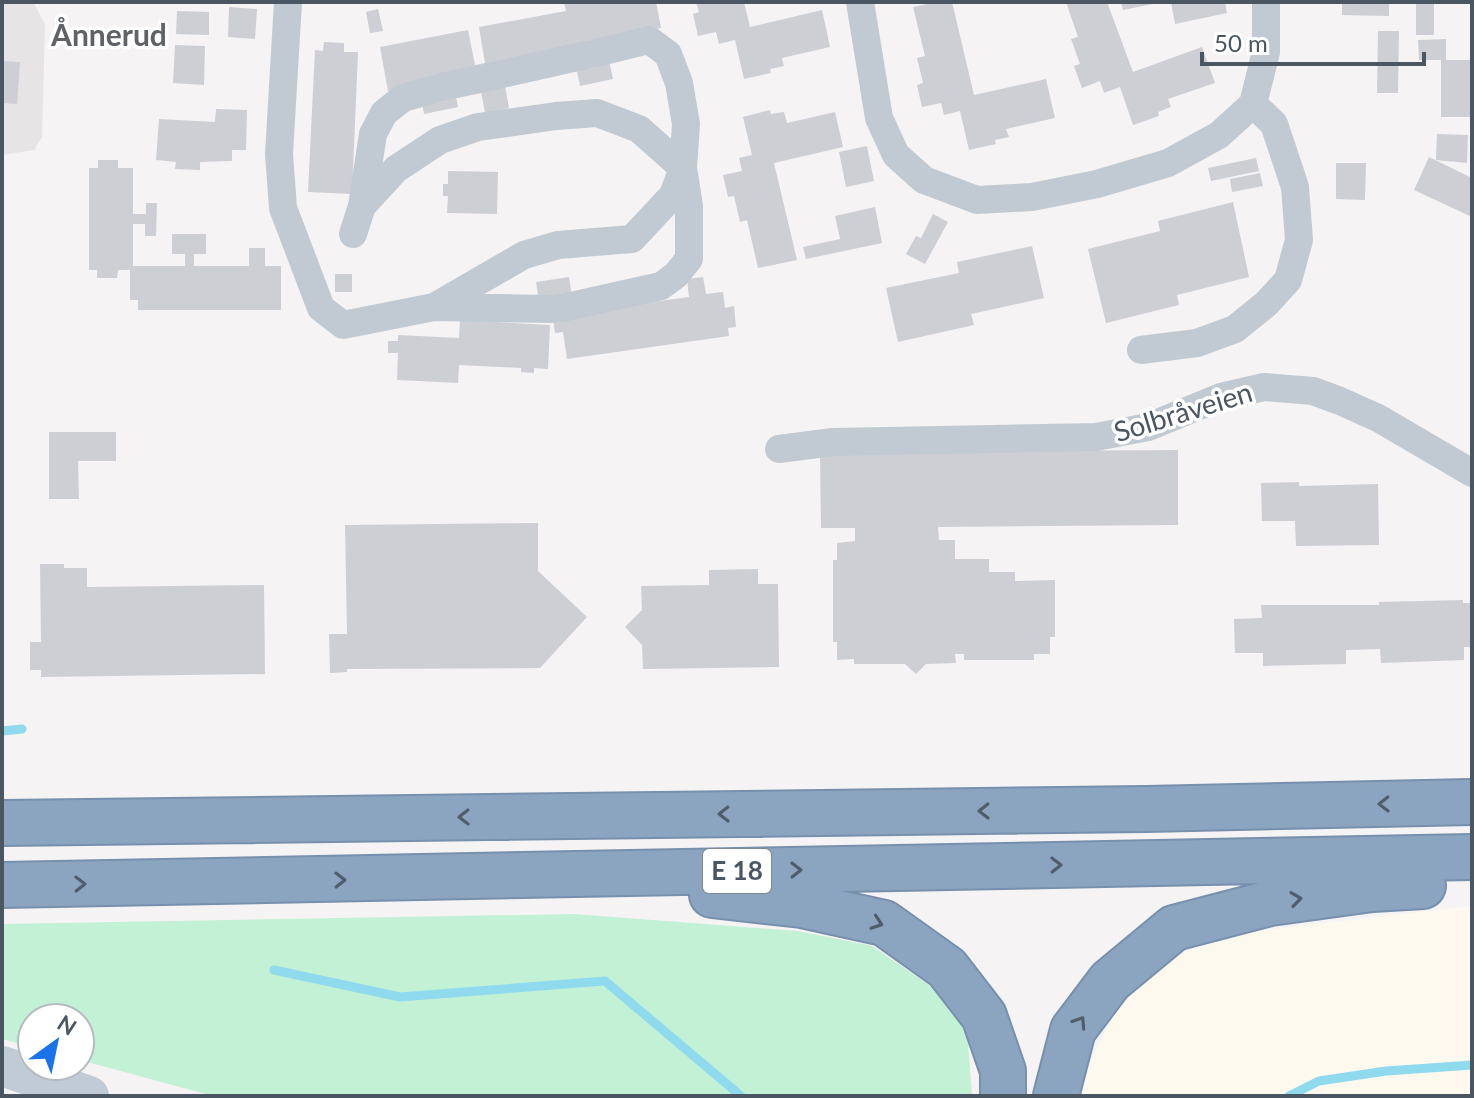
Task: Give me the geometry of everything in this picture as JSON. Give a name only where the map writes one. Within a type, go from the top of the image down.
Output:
[{"type":"highway","name":"E 18","points":[[2,823],[1161,809],[1469,801]]},
{"type":"highway","name":"E 18","points":[[2,885],[1472,857]]},
{"type":"highway","name":"E 18","points":[[523,876],[802,905],[884,923],[947,968],[984,1016],[1003,1071],[1003,1096]]},
{"type":"highway","points":[[1056,1096],[1073,1030],[1110,981],[1174,928],[1270,903],[1372,889],[1472,884]]},
{"type":"main road","points":[[2,1066],[89,1096]]},
{"type":"main road","points":[[2,1092],[18,1096]]},
{"type":"street","points":[[288,2],[279,154],[283,208],[321,308],[343,325],[434,307],[557,308],[661,286],[676,275],[689,259],[689,206],[683,168],[686,124],[679,83],[668,54],[649,40],[403,98],[384,113],[373,134],[362,206],[353,234]]},
{"type":"street","points":[[860,2],[879,118],[896,155],[924,180],[977,200],[1032,197],[1097,184],[1168,163],[1219,135],[1253,104],[1266,52],[1266,2]]},
{"type":"street","points":[[1141,350],[1197,343],[1235,329],[1266,304],[1288,280],[1299,240],[1295,187],[1274,124],[1253,104]]},
{"type":"street","points":[[362,206],[396,169],[440,140],[478,127],[556,116],[597,113],[639,129],[683,168]]},
{"type":"street","points":[[434,307],[524,255],[558,245],[632,239],[673,195],[683,168]]},
{"type":"street","name":"Solbråveien","points":[[779,449],[833,442],[1096,437],[1148,427],[1221,397],[1264,387],[1313,391],[1340,401],[1378,418],[1472,473]]},
{"type":"shaded area","points":[[2,2],[33,2],[45,24],[42,137],[34,150],[2,155]]},
{"type":"shaded area","points":[[1472,906],[1472,1096],[1082,1096],[1083,1077],[1125,991],[1181,952],[1256,931]]},
{"type":"green space","points":[[574,914],[798,931],[872,946],[932,987],[967,1029],[972,1096],[213,1096],[96,1064],[96,1002],[16,1002],[16,1043],[2,1039],[2,924]]},
{"type":"building","points":[[564,2],[656,2],[661,28],[594,41],[609,60],[613,79],[580,86],[576,67],[505,86],[509,108],[485,113],[481,91],[456,97],[458,107],[424,114],[422,103],[430,83],[388,91],[380,47],[468,30],[475,65],[485,63],[479,27],[566,11]]},
{"type":"building","points":[[696,2],[744,2],[750,27],[822,10],[830,47],[782,58],[784,66],[770,69],[771,73],[744,79],[735,40],[719,44],[716,32],[698,36],[693,14],[699,12]]},
{"type":"building","points":[[952,2],[974,95],[1046,79],[1055,118],[1006,129],[1009,137],[995,140],[996,144],[969,150],[960,111],[944,115],[941,103],[922,107],[917,85],[923,83],[917,58],[925,56],[913,7]]},
{"type":"building","points":[[1066,2],[1107,2],[1133,72],[1202,47],[1215,83],[1168,99],[1171,107],[1158,112],[1159,116],[1133,125],[1120,87],[1104,93],[1100,81],[1082,88],[1074,66],[1080,64],[1071,39],[1078,37]]},
{"type":"building","points":[[1121,2],[1158,2],[1158,3],[1123,10]]},
{"type":"building","points":[[1171,2],[1225,2],[1227,13],[1175,24]]},
{"type":"building","points":[[1342,2],[1389,2],[1389,16],[1342,15]]},
{"type":"building","points":[[1416,2],[1434,2],[1434,35],[1416,35]]},
{"type":"building","points":[[229,7],[257,9],[255,39],[228,37]]},
{"type":"building","points":[[378,9],[383,31],[370,33],[366,12]]},
{"type":"building","points":[[177,11],[209,12],[209,35],[176,34]]},
{"type":"building","points":[[1378,31],[1399,31],[1398,93],[1377,93]]},
{"type":"building","points":[[1446,39],[1446,60],[1472,60],[1472,117],[1441,117],[1441,60],[1419,60],[1418,40]]},
{"type":"building","points":[[324,42],[344,43],[344,52],[358,52],[352,194],[308,192],[315,50],[323,51]]},
{"type":"building","points":[[175,45],[205,46],[204,85],[173,83]]},
{"type":"building","points":[[2,61],[20,62],[17,104],[2,103]]},
{"type":"building","points":[[216,109],[247,110],[246,150],[232,150],[232,161],[200,162],[200,170],[175,169],[176,162],[156,160],[159,119],[215,122]]},
{"type":"building","points":[[770,110],[771,114],[784,112],[787,123],[835,112],[843,147],[774,163],[797,260],[758,268],[747,220],[740,222],[734,196],[728,197],[723,175],[742,171],[739,158],[752,155],[743,117]]},
{"type":"building","points":[[1437,134],[1468,135],[1467,163],[1436,160]]},
{"type":"building","points":[[867,146],[874,181],[846,187],[839,152]]},
{"type":"building","points":[[1429,157],[1472,178],[1472,217],[1414,190]]},
{"type":"building","points":[[1256,158],[1259,171],[1211,181],[1208,168]]},
{"type":"building","points":[[98,160],[118,160],[118,168],[133,168],[133,214],[146,214],[146,203],[157,203],[156,236],[145,236],[145,224],[133,224],[133,266],[185,266],[185,254],[172,254],[172,234],[206,234],[206,254],[194,254],[194,266],[249,266],[249,248],[265,248],[265,266],[281,266],[281,310],[138,310],[138,300],[130,300],[130,270],[118,270],[117,278],[97,278],[97,270],[89,270],[89,168],[98,168]]},
{"type":"building","points":[[1336,163],[1366,163],[1365,200],[1336,199]]},
{"type":"building","points":[[448,171],[498,172],[497,214],[447,213],[448,196],[443,196],[443,184],[448,184]]},
{"type":"building","points":[[1260,173],[1263,186],[1232,192],[1230,179]]},
{"type":"building","points":[[1233,202],[1249,277],[1177,295],[1179,305],[1106,323],[1088,249],[1160,231],[1158,221]]},
{"type":"building","points":[[875,207],[882,243],[806,259],[803,247],[840,239],[835,216]]},
{"type":"building","points":[[933,214],[948,222],[925,264],[906,254],[916,236],[921,238]]},
{"type":"building","points":[[1032,246],[1044,298],[971,314],[974,325],[898,342],[886,288],[959,273],[957,262]]},
{"type":"building","points":[[335,274],[352,274],[352,292],[335,292]]},
{"type":"building","points":[[569,277],[572,297],[563,314],[689,297],[687,279],[703,277],[706,294],[723,292],[725,308],[734,306],[736,327],[728,328],[729,336],[567,359],[563,332],[555,333],[550,300],[539,302],[536,282]]},
{"type":"building","points":[[460,320],[550,325],[548,369],[534,368],[534,373],[521,372],[521,368],[459,365],[458,383],[397,380],[398,353],[388,353],[388,341],[398,341],[398,335],[459,338]]},
{"type":"building","points":[[49,432],[116,432],[116,461],[78,461],[79,499],[49,499]]},
{"type":"building","points":[[1178,450],[1178,525],[938,527],[939,540],[955,540],[955,559],[989,559],[989,572],[1015,572],[1015,581],[1055,580],[1055,637],[1050,637],[1050,654],[1034,654],[1034,660],[964,660],[964,654],[955,654],[956,663],[926,664],[916,674],[905,664],[854,664],[854,659],[837,660],[837,642],[833,642],[833,560],[837,560],[837,543],[855,541],[855,528],[821,528],[820,452]]},
{"type":"building","points":[[1299,482],[1299,486],[1378,484],[1379,545],[1296,546],[1295,521],[1262,521],[1261,483]]},
{"type":"building","points":[[538,523],[538,571],[587,617],[540,668],[347,669],[347,672],[330,673],[329,634],[347,634],[345,525]]},
{"type":"building","points":[[40,564],[87,568],[87,587],[264,585],[265,674],[41,677],[41,670],[30,670],[30,642],[41,642]]},
{"type":"building","points":[[758,569],[758,584],[778,584],[779,667],[643,669],[642,645],[625,627],[642,610],[641,586],[709,585],[709,570]]},
{"type":"building","points":[[1463,600],[1463,603],[1472,603],[1472,647],[1464,647],[1464,660],[1381,663],[1380,649],[1346,650],[1346,664],[1263,666],[1263,653],[1235,653],[1234,619],[1262,618],[1261,605],[1379,605],[1379,602]]},
{"type":"waterway","points":[[2,731],[22,729]]},
{"type":"waterway","points":[[274,970],[400,997],[605,981],[741,1096]]},
{"type":"waterway","points":[[1289,1096],[1319,1081],[1386,1071],[1472,1065]]},
{"type":"district","name":"Ånnerud","points":[[109,36]]}]
